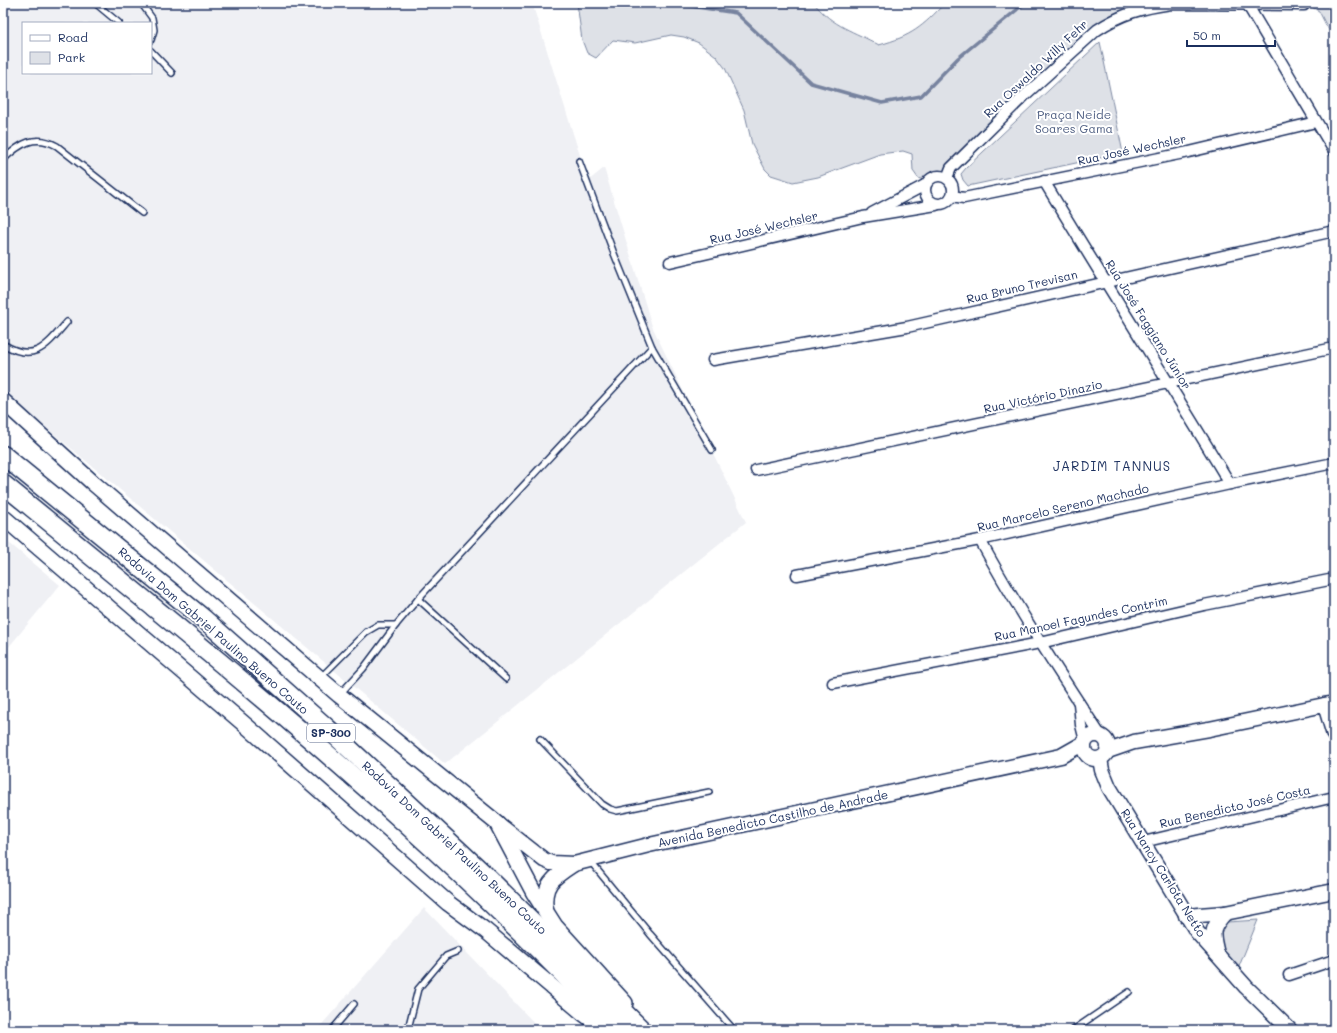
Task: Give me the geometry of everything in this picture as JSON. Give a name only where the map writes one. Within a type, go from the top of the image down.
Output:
[{"type":"highway","name":"Rodovia Dom Gabriel Paulino Bueno Couto","points":[[3,455],[204,619],[327,728],[483,873],[643,1030]]},
{"type":"highway","name":"Rodovia Dom Gabriel Paulino Bueno Couto","points":[[3,484],[188,634],[400,819],[541,951],[618,1030]]},
{"type":"main road","points":[[3,401],[92,482],[339,695],[497,823],[534,893],[555,926],[626,1004],[643,1030]]},
{"type":"main road","points":[[3,517],[256,734],[448,903],[486,931],[583,1013],[606,1030]]},
{"type":"main road","points":[[1330,704],[1334,735]]},
{"type":"main road","name":"Avenida Benedicto Castilho de Andrade","points":[[497,823],[544,860],[551,863],[574,864],[649,845],[1061,756],[1210,729],[1330,704]]},
{"type":"main road","name":"Avenida Benedicto Castilho de Andrade","points":[[1061,756],[1085,742]]},
{"type":"main road","name":"Rua Nancy Carlota Netto","points":[[1085,742],[1084,752],[1100,748],[1102,770],[1109,786],[1197,932],[1246,987],[1290,1030]]},
{"type":"main road","points":[[546,910],[545,893],[549,883],[555,876],[574,864]]},
{"type":"main road","points":[[1186,916],[1225,913],[1334,891]]},
{"type":"main road","points":[[1218,956],[1213,936],[1215,925],[1225,913]]},
{"type":"street","name":"Rua Oswaldo Willy Fehr","points":[[947,178],[951,168],[1024,96],[1097,30],[1110,21],[1135,11],[1171,4],[1304,5]]},
{"type":"street","points":[[1247,4],[1334,151]]},
{"type":"street","name":"Rua José Wechsler","points":[[952,196],[964,198],[1189,152],[1316,122]]},
{"type":"street","points":[[942,176],[947,178],[953,186],[952,196],[946,203],[936,205],[927,199],[925,195],[925,185],[932,178],[942,176]]},
{"type":"street","name":"Rua José Faggiano Júnior","points":[[1044,181],[1105,282],[1170,383],[1230,484]]},
{"type":"street","name":"Rua José Wechsler","points":[[863,218],[925,185]]},
{"type":"street","name":"Rua José Wechsler","points":[[670,262],[863,218],[936,205]]},
{"type":"street","name":"Rua Bruno Trevisan","points":[[713,360],[907,327],[1334,232]]},
{"type":"street","name":"Rua Victório Dinazio","points":[[756,470],[1334,348]]},
{"type":"street","name":"Rua Marcelo Sereno Machado","points":[[798,575],[980,540],[1230,484],[1334,463]]},
{"type":"street","points":[[980,540],[1008,591],[1078,701],[1100,748]]},
{"type":"street","name":"Rua Manoel Fagundes Contrim","points":[[833,683],[1040,643],[1204,605],[1334,579]]},
{"type":"street","points":[[1078,701],[1085,742]]},
{"type":"street","name":"Rua Benedicto José Costa","points":[[1142,842],[1334,797]]},
{"type":"street","points":[[1289,975],[1334,960]]},
{"type":"lane","points":[[95,3],[118,22]]},
{"type":"lane","points":[[141,3],[152,18],[154,30],[152,37]]},
{"type":"lane","points":[[152,52],[172,73]]},
{"type":"lane","points":[[3,160],[10,152],[31,141],[47,140],[57,146],[142,212]]},
{"type":"lane","points":[[579,161],[613,251],[652,347],[712,450]]},
{"type":"lane","points":[[3,344],[17,351],[33,352],[40,350],[67,322]]},
{"type":"lane","points":[[339,695],[363,670],[396,624],[418,599],[652,347]]},
{"type":"lane","points":[[418,599],[506,679]]},
{"type":"lane","points":[[320,678],[366,632],[378,626],[396,624]]},
{"type":"lane","points":[[540,739],[602,804],[610,809],[617,811],[709,792]]},
{"type":"lane","points":[[589,860],[650,934],[734,1030]]},
{"type":"lane","points":[[408,1030],[418,989],[446,956],[458,951]]},
{"type":"lane","points":[[1073,1030],[1129,992]]},
{"type":"lane","points":[[332,1030],[354,1004]]},
{"type":"shaded area","points":[[3,3],[532,3],[588,181],[604,168],[652,326],[746,522],[445,764],[3,391]]},
{"type":"shaded area","points":[[3,538],[60,585],[3,654]]},
{"type":"shaded area","points":[[424,908],[541,1030],[317,1030]]},
{"type":"green space","points":[[577,3],[814,3],[821,11],[836,23],[879,45],[900,38],[916,30],[945,3],[1155,3],[1114,20],[1085,49],[1015,95],[992,128],[939,179],[929,182],[918,178],[913,171],[912,154],[903,151],[880,154],[818,177],[793,182],[771,175],[765,169],[752,144],[744,110],[725,68],[716,56],[699,43],[684,37],[671,35],[635,43],[613,40],[596,58],[587,53],[582,40]]},
{"type":"green space","points":[[1304,3],[1334,3],[1334,36],[1327,27],[1319,11]]},
{"type":"green space","name":"Praça Neide Soares Gama","points":[[1100,42],[1123,153],[968,186],[963,180],[961,174],[966,168]]},
{"type":"green space","points":[[1258,920],[1238,969],[1219,946],[1221,928],[1227,922]]},
{"type":"waterway","points":[[671,3],[736,13],[811,83],[882,103],[921,96],[958,58],[1025,3]]},
{"type":"district","name":"JARDIM TANNUS","points":[[1112,466]]}]
